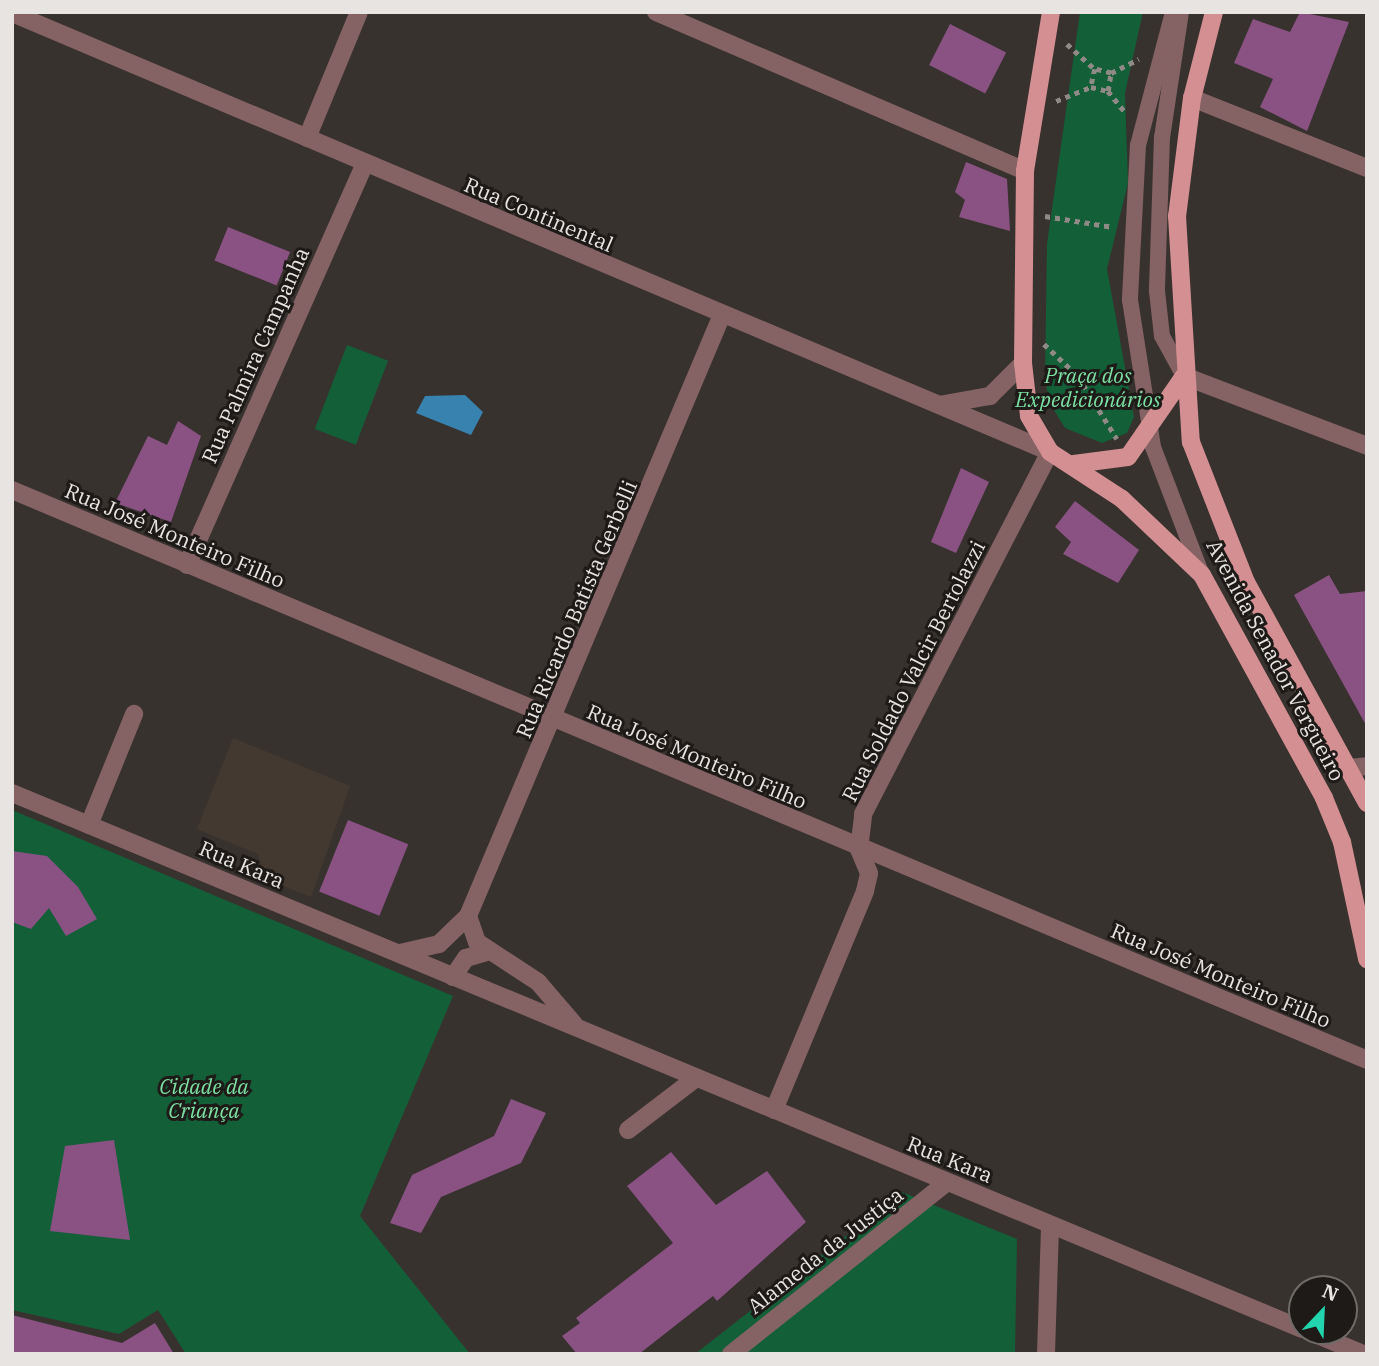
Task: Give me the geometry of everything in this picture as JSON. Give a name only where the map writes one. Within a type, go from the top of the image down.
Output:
[{"type":"main road","name":"Avenida Senador Vergueiro","points":[[1214,12],[1192,98],[1177,216],[1184,376],[1191,442],[1208,496],[1246,582],[1358,767],[1367,803]]},
{"type":"main road","points":[[1050,20],[1025,171],[1023,363],[1029,416],[1050,452],[1122,499],[1202,575]]},
{"type":"main road","points":[[1072,464],[1128,457],[1150,431],[1184,376]]},
{"type":"main road","name":"Avenida Senador Vergueiro","points":[[1202,575],[1324,798],[1342,842],[1367,959]]},
{"type":"street","points":[[307,138],[359,12]]},
{"type":"street","points":[[656,12],[1025,171]]},
{"type":"street","name":"Rua Continental","points":[[12,13],[721,317],[1050,452]]},
{"type":"street","points":[[1192,98],[1367,168]]},
{"type":"street","name":"Rua Palmira Campanha","points":[[187,565],[365,163]]},
{"type":"street","name":"Rua Ricardo Batista Gerbelli","points":[[396,953],[432,948],[468,916],[554,721],[721,317]]},
{"type":"street","points":[[929,404],[983,399],[1023,363]]},
{"type":"street","points":[[1184,376],[1367,446]]},
{"type":"street","name":"Rua Soldado Valcir Bertolazzi","points":[[774,1110],[865,891],[869,873],[859,849],[863,814],[1050,452]]},
{"type":"street","name":"Rua José Monteiro Filho","points":[[12,490],[554,721],[1367,1060]]},
{"type":"street","points":[[89,825],[134,714]]},
{"type":"street","name":"Rua Kara","points":[[12,793],[1288,1323]]},
{"type":"street","points":[[453,977],[466,958],[487,952],[471,933],[468,916]]},
{"type":"street","name":"Rua Kara","points":[[487,952],[538,982],[580,1030]]},
{"type":"street","points":[[628,1130],[696,1078]]},
{"type":"street","name":"Alameda da Justiça","points":[[731,1354],[947,1182]]},
{"type":"street","points":[[1046,1354],[1050,1225]]},
{"type":"street","points":[[1341,1345],[1363,1354]]},
{"type":"lane","name":"Avenida Senador Vergueiro","points":[[1173,12],[1159,48],[1138,145],[1130,229],[1130,300],[1150,431],[1202,575]]},
{"type":"lane","name":"Avenida Senador Vergueiro","points":[[1181,12],[1162,137],[1157,291],[1163,336],[1184,376]]},
{"type":"path","points":[[1050,20],[1095,69],[1111,73],[1159,48]]},
{"type":"path","points":[[1091,87],[1095,69]]},
{"type":"path","points":[[1033,110],[1091,87],[1108,91],[1111,73]]},
{"type":"path","points":[[1024,213],[1130,229]]},
{"type":"path","points":[[1023,329],[1069,365],[1128,457]]},
{"type":"shaded area","points":[[233,738],[350,786],[311,897],[265,879],[258,854],[197,829]]},
{"type":"green space","name":"Praça dos Expedicionários","points":[[1080,12],[1143,12],[1125,93],[1128,183],[1107,269],[1134,417],[1127,433],[1102,443],[1065,428],[1049,402],[1045,377],[1047,244]]},
{"type":"green space","points":[[347,345],[388,361],[356,445],[315,429]]},
{"type":"green space","name":"Cidade da Criança","points":[[12,810],[453,996],[360,1216],[470,1354],[186,1354],[158,1310],[119,1334],[12,1310]]},
{"type":"green space","points":[[902,1192],[1017,1239],[1015,1354],[695,1354]]},
{"type":"water","points":[[465,395],[483,412],[471,435],[416,413],[425,396]]},
{"type":"building","points":[[1300,12],[1349,22],[1307,131],[1260,107],[1273,79],[1234,63],[1253,19],[1290,32]]},
{"type":"building","points":[[950,24],[1006,53],[985,94],[929,65]]},
{"type":"building","points":[[966,162],[1007,179],[1010,231],[959,217],[965,200],[955,192]]},
{"type":"building","points":[[228,227],[290,252],[277,285],[215,260]]},
{"type":"building","points":[[178,421],[201,436],[171,522],[115,503],[148,436],[167,445]]},
{"type":"building","points":[[961,468],[989,482],[956,553],[931,542]]},
{"type":"building","points":[[1075,501],[1139,550],[1118,583],[1063,554],[1071,542],[1055,527]]},
{"type":"building","points":[[1329,575],[1340,594],[1367,591],[1367,727],[1294,595]]},
{"type":"building","points":[[348,820],[408,844],[379,916],[319,891]]},
{"type":"building","points":[[12,851],[47,856],[78,887],[97,919],[66,936],[49,908],[31,929],[12,922]]},
{"type":"building","points":[[511,1099],[546,1113],[521,1163],[441,1197],[421,1233],[390,1223],[412,1175],[494,1136]]},
{"type":"building","points":[[114,1140],[130,1240],[50,1231],[65,1146]]},
{"type":"building","points":[[671,1152],[716,1205],[767,1171],[806,1222],[717,1301],[713,1296],[639,1354],[577,1354],[562,1336],[580,1323],[576,1318],[673,1243],[627,1186]]},
{"type":"building","points":[[12,1315],[122,1343],[155,1323],[174,1354],[12,1354]]}]
